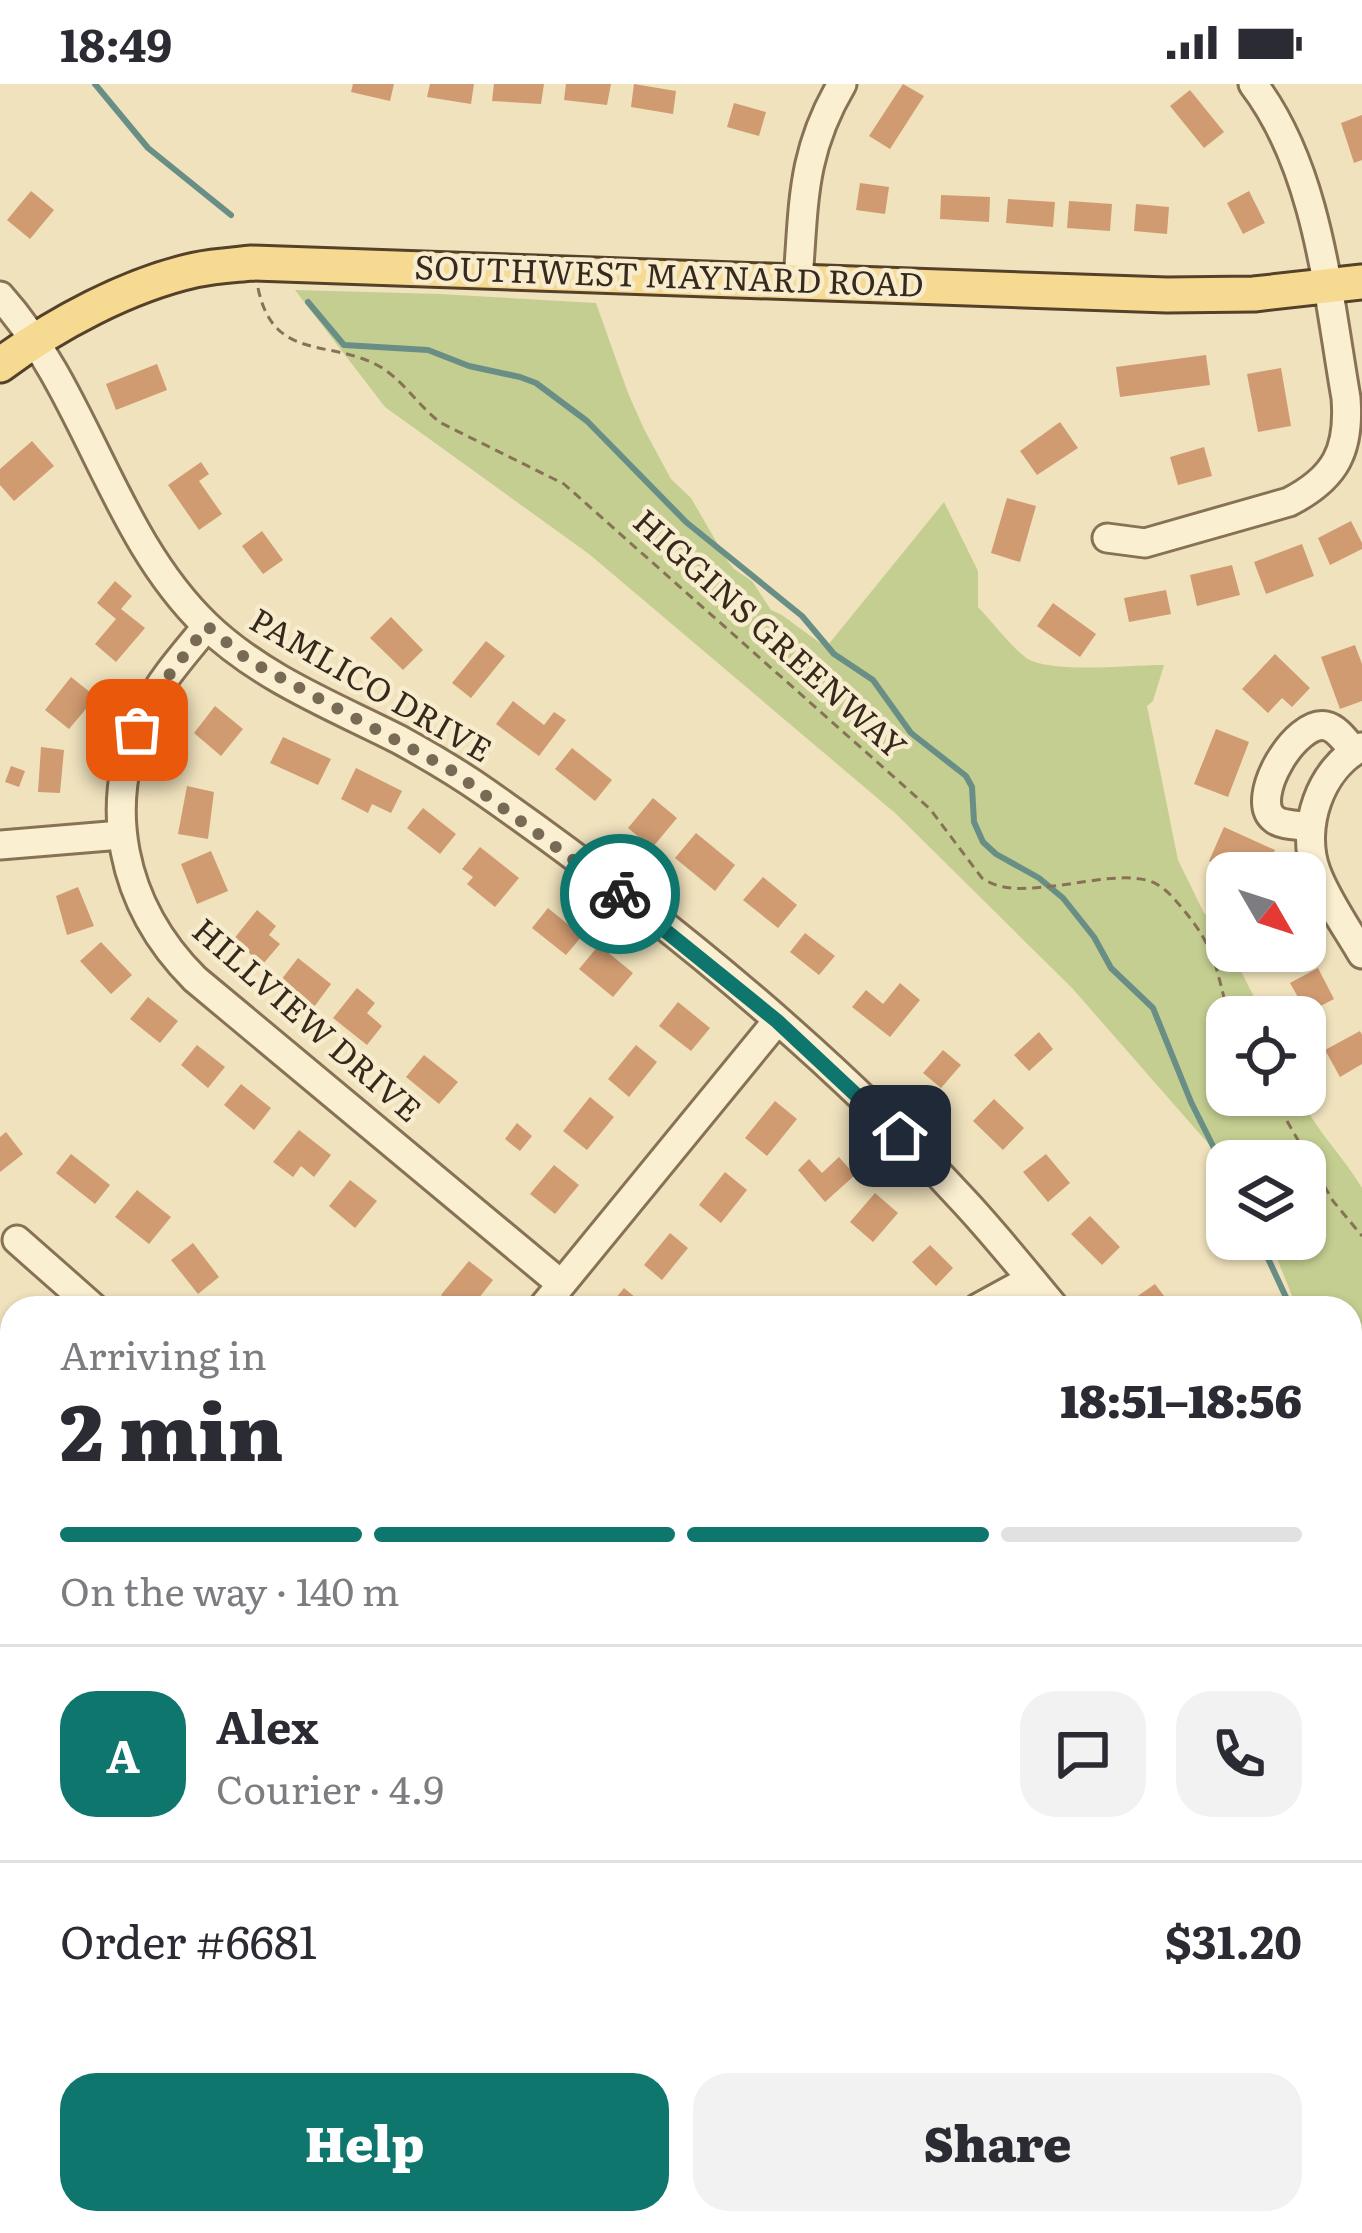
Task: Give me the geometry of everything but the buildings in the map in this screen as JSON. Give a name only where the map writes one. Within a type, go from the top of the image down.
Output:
[{"type":"main road","name":"SOUTHWEST MAYNARD ROAD","points":[[0,365],[35,339],[109,300],[194,270],[252,262],[1167,295],[1254,294],[1362,282]]},
{"type":"street","points":[[1107,538],[1145,543],[1289,502],[1324,478],[1346,443],[1346,398],[1309,199],[1270,107],[1253,84]]},
{"type":"street","points":[[797,280],[806,179],[828,88]]},
{"type":"street","name":"PAMLICO DRIVE","points":[[0,296],[35,339],[154,563],[207,626],[248,660],[469,782],[654,919],[870,1106],[961,1198],[1045,1296]]},
{"type":"street","name":"HILLVIEW DRIVE","points":[[207,626],[156,692],[129,753],[122,791],[121,835],[138,899],[153,928],[183,967],[561,1284]]},
{"type":"street","points":[[1311,827],[1270,817],[1266,791],[1293,742],[1321,724],[1358,749],[1338,765],[1324,786],[1311,827],[1316,871],[1362,954]]},
{"type":"street","points":[[0,845],[121,835]]},
{"type":"street","points":[[552,1296],[777,1021]]},
{"type":"street","points":[[17,1240],[80,1296]]},
{"type":"street","points":[[1000,1296],[1030,1279]]},
{"type":"path","name":"HIGGINS GREENWAY","points":[[252,262],[263,309],[276,329],[294,341],[376,364],[441,423],[564,484],[930,809],[982,878],[1009,889],[1148,880],[1162,887],[1208,940],[1223,996]]},
{"type":"path","points":[[1284,1116],[1334,1201],[1362,1236]]},
{"type":"green space","points":[[295,290],[596,303],[628,393],[671,479],[691,498],[727,560],[752,581],[771,610],[820,643],[828,645],[944,502],[978,571],[978,607],[1026,657],[1061,667],[1164,665],[1153,701],[1147,706],[1178,860],[1206,915],[1206,972],[1242,972],[1254,996],[1206,996],[1206,1116],[1310,1116],[1362,1188],[1362,1296],[1292,1296],[1278,1260],[1326,1260],[1326,1140],[1206,1141],[1072,988],[895,813],[589,554],[385,407]]},
{"type":"waterway","points":[[95,84],[148,148],[231,215]]},
{"type":"waterway","points":[[308,302],[344,345],[428,350],[536,383],[587,421],[686,522],[802,616],[834,654],[873,680],[911,733],[966,776],[972,787],[974,822],[983,842],[1063,898],[1111,968],[1153,1008],[1210,1140]]},
{"type":"waterway","points":[[1269,1260],[1285,1296]]},
{"type":"way so far","points":[[137,730],[156,692],[207,626],[248,660],[451,770],[620,894]]},
{"type":"route","points":[[620,894],[777,1021],[900,1136]]}]
